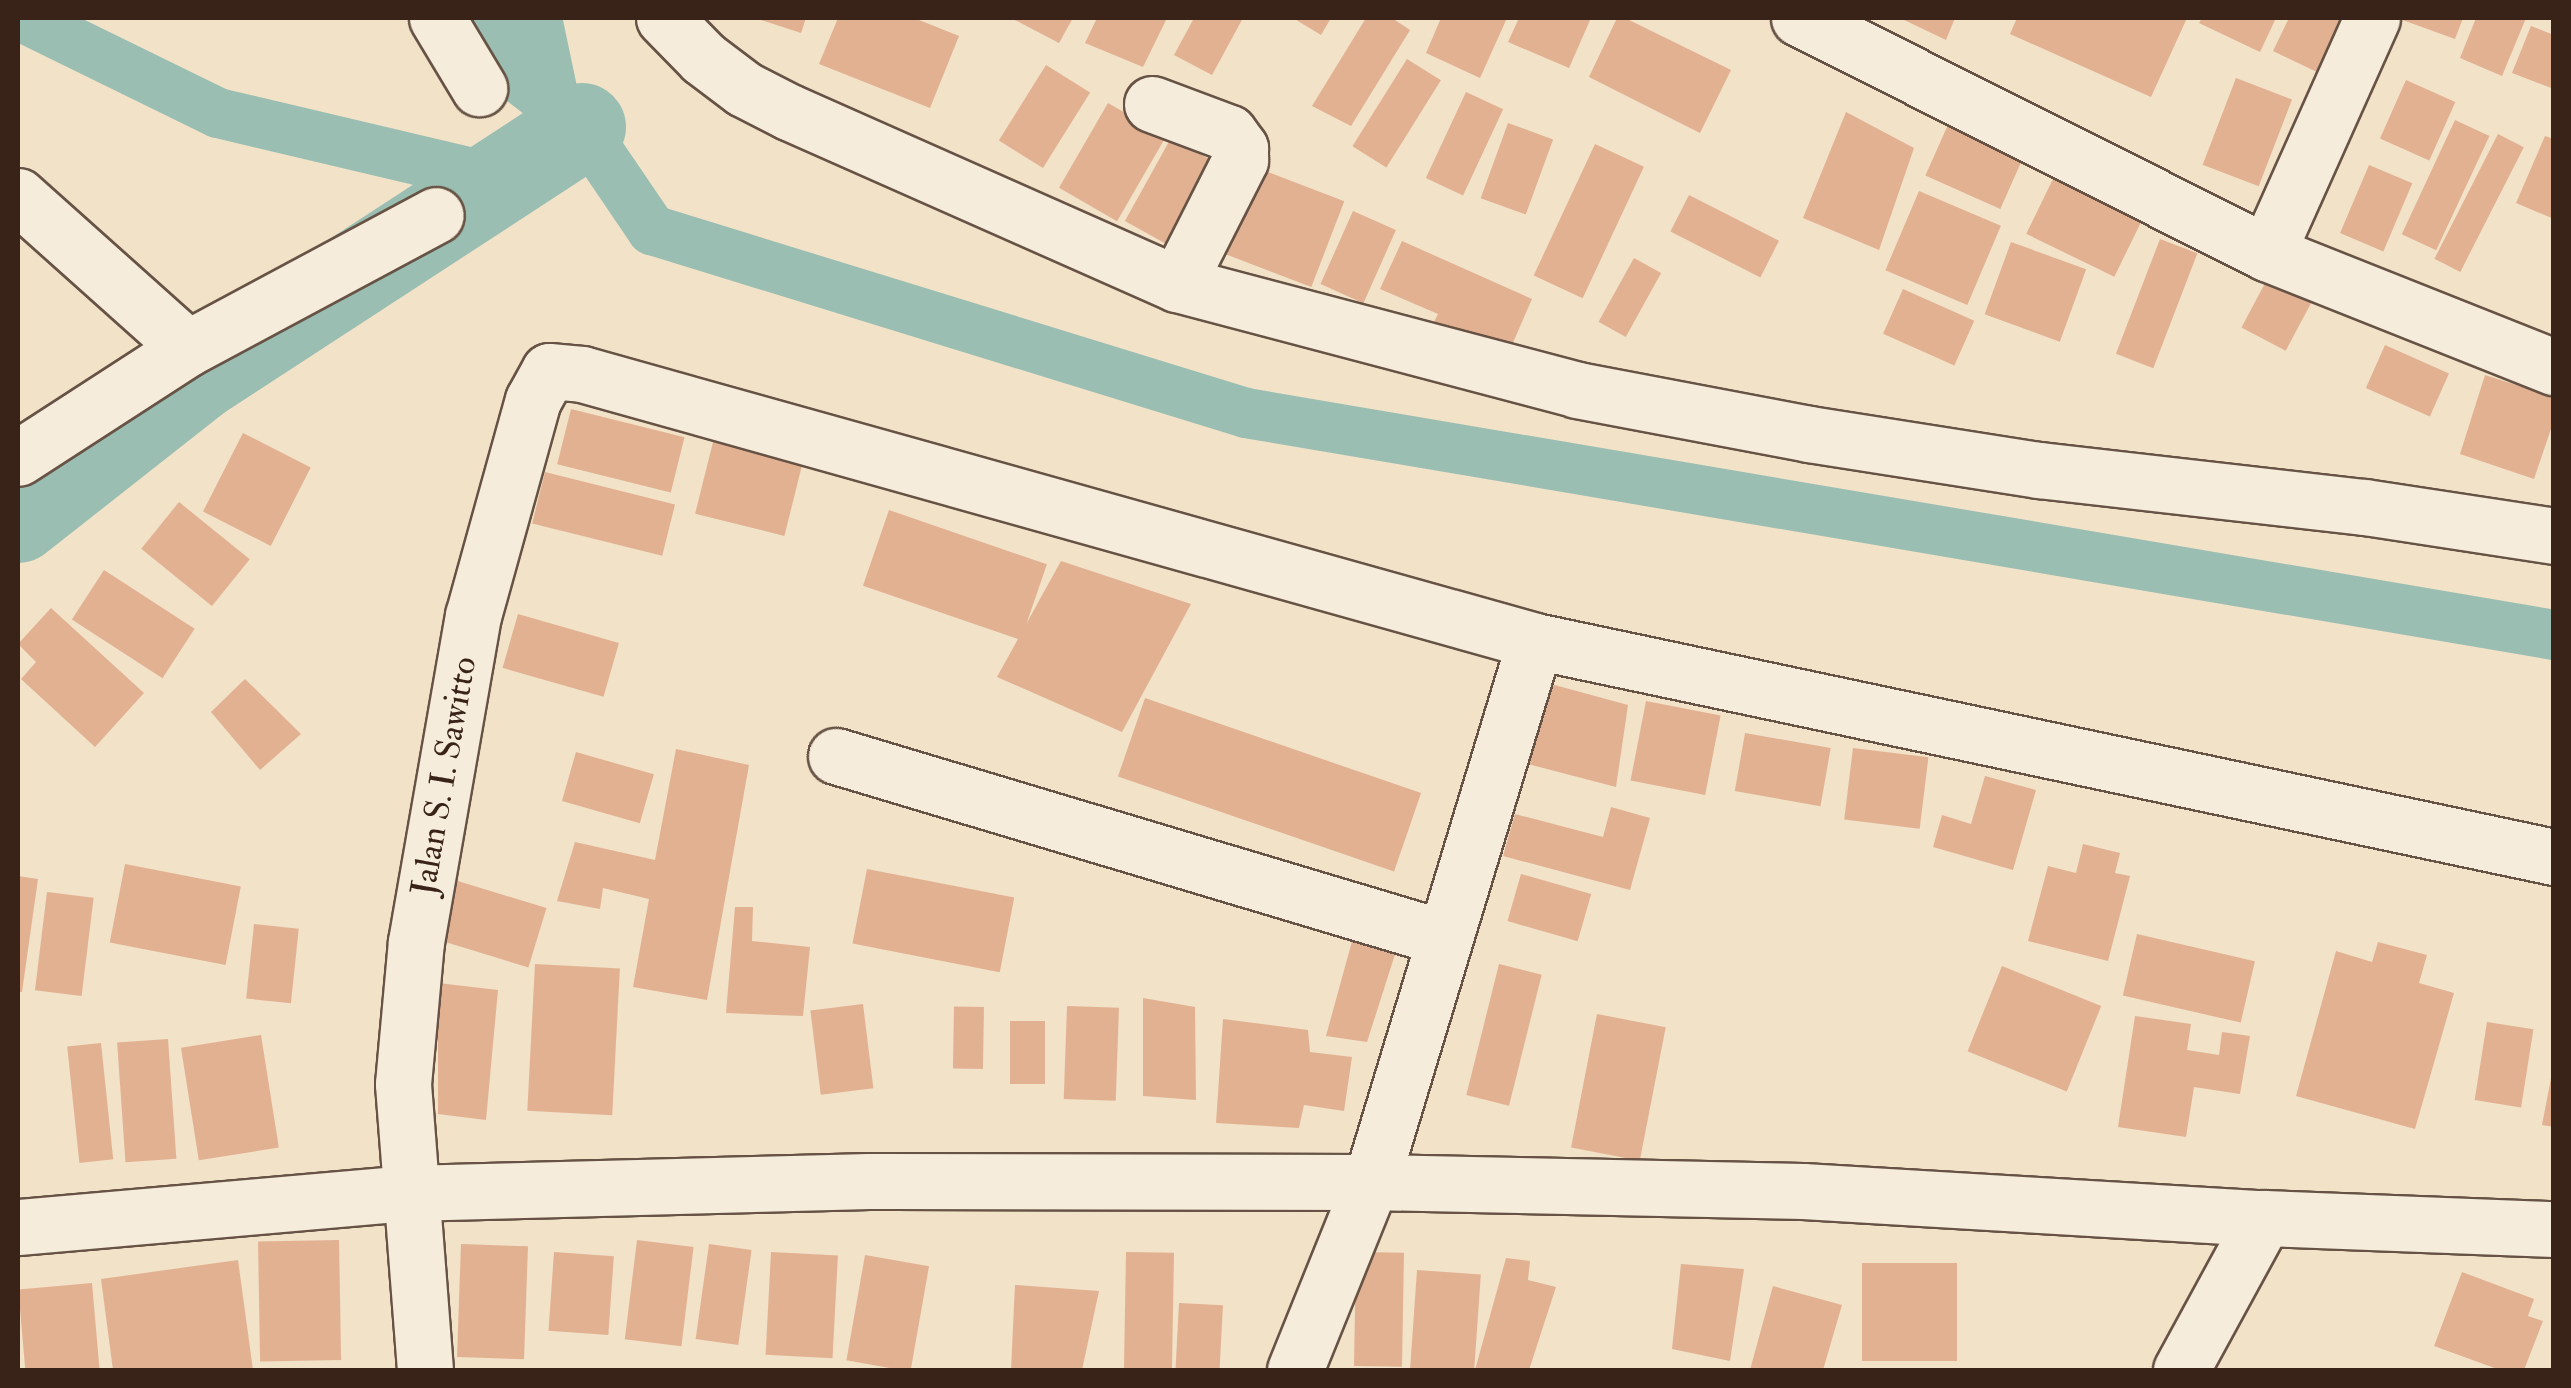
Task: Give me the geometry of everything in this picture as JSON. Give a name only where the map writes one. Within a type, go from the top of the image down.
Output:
[{"type":"street","points":[[437,18],[479,88]]},
{"type":"street","points":[[664,18],[703,58],[744,88],[789,112],[1177,284],[1577,390],[1790,430],[2039,470],[2365,508],[2554,536]]},
{"type":"street","points":[[2267,253],[2372,18]]},
{"type":"street","points":[[1814,21],[2267,253],[2554,367]]},
{"type":"street","points":[[1152,104],[1228,133],[1240,148],[1240,160],[1177,284]]},
{"type":"street","points":[[18,196],[188,348]]},
{"type":"street","points":[[18,458],[188,348],[436,215]]},
{"type":"street","name":"Jalan S. I. Sawitto","points":[[421,1369],[404,1084],[422,894],[472,616],[533,400],[549,371],[582,374],[1535,642]]},
{"type":"street","points":[[1294,1370],[1371,1182],[1535,642],[2554,857]]},
{"type":"street","points":[[836,756],[1444,938]]},
{"type":"street","points":[[18,1227],[408,1192],[869,1180],[1371,1182],[1803,1191],[2264,1218],[2554,1229]]},
{"type":"street","points":[[2182,1370],[2264,1218]]},
{"type":"building","points":[[755,18],[806,18],[801,33]]},
{"type":"building","points":[[838,18],[914,18],[959,36],[930,108],[819,64]]},
{"type":"building","points":[[1011,18],[1073,18],[1059,43]]},
{"type":"building","points":[[1097,18],[1167,18],[1143,67],[1085,43]]},
{"type":"building","points":[[1194,18],[1243,18],[1212,75],[1174,55]]},
{"type":"building","points":[[1293,18],[1331,18],[1321,35]]},
{"type":"building","points":[[1366,18],[1392,18],[1410,30],[1351,126],[1312,106]]},
{"type":"building","points":[[1441,18],[1507,18],[1480,78],[1426,53]]},
{"type":"building","points":[[1519,18],[1591,18],[1569,68],[1508,42]]},
{"type":"building","points":[[1617,18],[1625,18],[1731,70],[1700,133],[1589,77]]},
{"type":"building","points":[[1900,18],[1955,18],[1946,40]]},
{"type":"building","points":[[2017,18],[2187,18],[2151,97],[2010,34]]},
{"type":"building","points":[[2202,18],[2276,18],[2260,52],[2199,23]]},
{"type":"building","points":[[2289,18],[2346,18],[2319,73],[2273,51]]},
{"type":"building","points":[[2397,18],[2463,18],[2455,39]]},
{"type":"building","points":[[2476,18],[2526,18],[2502,76],[2460,58]]},
{"type":"building","points":[[2531,26],[2554,35],[2554,89],[2512,73]]},
{"type":"building","points":[[1407,59],[1441,80],[1386,168],[1352,146]]},
{"type":"building","points":[[1046,65],[1090,93],[1043,168],[999,140]]},
{"type":"building","points":[[2236,78],[2292,100],[2259,186],[2203,165]]},
{"type":"building","points":[[2406,80],[2455,102],[2429,160],[2380,138]]},
{"type":"building","points":[[1466,92],[1503,109],[1463,195],[1426,178]]},
{"type":"building","points":[[1108,103],[1166,136],[1117,221],[1059,188]]},
{"type":"building","points":[[1846,112],[1914,148],[1879,250],[1803,218]]},
{"type":"building","points":[[1951,118],[2026,151],[2000,209],[1925,176]]},
{"type":"building","points":[[2455,120],[2489,136],[2436,250],[2402,234]]},
{"type":"building","points":[[1508,123],[1553,139],[1526,215],[1481,198]]},
{"type":"building","points":[[2498,134],[2524,147],[2460,272],[2434,259]]},
{"type":"building","points":[[2545,136],[2554,139],[2554,219],[2516,203]]},
{"type":"building","points":[[1171,138],[1217,164],[1171,247],[1125,221]]},
{"type":"building","points":[[1595,144],[1644,167],[1583,298],[1534,275]]},
{"type":"building","points":[[1250,165],[1344,201],[1311,287],[1217,251]]},
{"type":"building","points":[[2369,165],[2412,183],[2383,251],[2340,233]]},
{"type":"building","points":[[2053,179],[2141,222],[2114,277],[2026,234]]},
{"type":"building","points":[[1919,191],[2001,226],[1967,305],[1885,270]]},
{"type":"building","points":[[1689,195],[1779,241],[1760,277],[1670,232]]},
{"type":"building","points":[[1353,211],[1396,230],[1363,303],[1320,284]]},
{"type":"building","points":[[2160,239],[2197,253],[2153,368],[2116,354]]},
{"type":"building","points":[[1402,241],[1532,299],[1505,361],[1431,328],[1438,314],[1380,289]]},
{"type":"building","points":[[2011,242],[2086,269],[2060,342],[1985,314]]},
{"type":"building","points":[[1634,258],[1661,273],[1626,337],[1599,322]]},
{"type":"building","points":[[2272,270],[2316,293],[2286,351],[2241,327]]},
{"type":"building","points":[[1903,289],[1974,321],[1954,365],[1883,334]]},
{"type":"building","points":[[2385,345],[2449,373],[2430,416],[2366,388]]},
{"type":"building","points":[[2485,375],[2554,397],[2554,420],[2534,479],[2460,454]]},
{"type":"building","points":[[571,409],[685,437],[671,493],[557,464]]},
{"type":"building","points":[[243,433],[311,468],[271,546],[203,511]]},
{"type":"building","points":[[714,438],[803,460],[784,536],[695,514]]},
{"type":"building","points":[[545,472],[675,504],[662,556],[532,523]]},
{"type":"building","points":[[179,502],[250,559],[212,606],[141,549]]},
{"type":"building","points":[[889,510],[1047,564],[1021,640],[863,586]]},
{"type":"building","points":[[1061,561],[1191,604],[1122,732],[997,677]]},
{"type":"building","points":[[104,570],[195,629],[162,678],[72,619]]},
{"type":"building","points":[[51,608],[144,693],[95,747],[21,679],[36,662],[18,644]]},
{"type":"building","points":[[518,614],[619,643],[603,697],[503,668]]},
{"type":"building","points":[[245,679],[301,734],[260,770],[211,712]]},
{"type":"building","points":[[1540,681],[1628,705],[1616,787],[1509,759]]},
{"type":"building","points":[[1145,698],[1421,793],[1394,872],[1118,776]]},
{"type":"building","points":[[1646,701],[1721,716],[1705,795],[1631,781]]},
{"type":"building","points":[[1745,733],[1831,748],[1820,806],[1735,791]]},
{"type":"building","points":[[1853,748],[1928,757],[1920,829],[1844,819]]},
{"type":"building","points":[[676,749],[749,765],[707,1000],[633,987],[649,899],[603,888],[600,909],[557,901],[575,842],[655,860]]},
{"type":"building","points":[[576,752],[654,774],[640,823],[562,801]]},
{"type":"building","points":[[1985,776],[2036,790],[2013,870],[1933,847],[1942,815],[1971,824]]},
{"type":"building","points":[[1611,807],[1650,818],[1630,890],[1503,856],[1515,814],[1603,837]]},
{"type":"building","points":[[2083,844],[2120,853],[2115,873],[2130,876],[2108,961],[2028,941],[2048,866],[2076,873]]},
{"type":"building","points":[[125,864],[241,887],[226,965],[110,943]]},
{"type":"building","points":[[867,869],[1014,898],[1000,972],[852,944]]},
{"type":"building","points":[[1521,874],[1591,894],[1578,941],[1507,921]]},
{"type":"building","points":[[18,876],[38,879],[22,992],[18,992]]},
{"type":"building","points":[[448,878],[546,908],[528,967],[430,937]]},
{"type":"building","points":[[47,892],[94,898],[82,996],[35,990]]},
{"type":"building","points":[[735,907],[753,907],[752,941],[810,947],[803,1016],[726,1013]]},
{"type":"building","points":[[254,924],[299,929],[291,1003],[246,999]]},
{"type":"building","points":[[1354,934],[1398,945],[1367,1042],[1326,1036]]},
{"type":"building","points":[[2137,934],[2255,961],[2241,1023],[2123,995]]},
{"type":"building","points":[[2378,942],[2427,955],[2419,983],[2454,993],[2415,1129],[2296,1096],[2336,951],[2372,962]]},
{"type":"building","points":[[535,964],[620,968],[612,1115],[527,1111]]},
{"type":"building","points":[[1499,964],[1542,975],[1509,1106],[1466,1095]]},
{"type":"building","points":[[2002,966],[2101,1006],[2067,1091],[1968,1051]]},
{"type":"building","points":[[438,983],[498,990],[486,1120],[438,1114]]},
{"type":"building","points":[[1143,998],[1195,1007],[1196,1100],[1143,1096]]},
{"type":"building","points":[[863,1004],[873,1088],[821,1095],[810,1010]]},
{"type":"building","points":[[954,1006],[984,1007],[983,1069],[953,1068]]},
{"type":"building","points":[[1067,1006],[1119,1008],[1116,1101],[1064,1099]]},
{"type":"building","points":[[1597,1014],[1666,1027],[1640,1161],[1571,1148]]},
{"type":"building","points":[[2135,1016],[2191,1024],[2187,1050],[2219,1055],[2222,1032],[2250,1036],[2240,1094],[2194,1087],[2186,1137],[2118,1127]]},
{"type":"building","points":[[1223,1019],[1308,1030],[1310,1052],[1352,1057],[1344,1111],[1304,1105],[1299,1128],[1216,1123]]},
{"type":"building","points":[[1010,1021],[1045,1021],[1045,1084],[1010,1084]]},
{"type":"building","points":[[2487,1022],[2533,1029],[2521,1107],[2475,1100]]},
{"type":"building","points":[[261,1035],[279,1148],[199,1160],[181,1048]]},
{"type":"building","points":[[168,1039],[176,1159],[125,1162],[117,1043]]},
{"type":"building","points":[[101,1043],[113,1159],[79,1163],[67,1047]]},
{"type":"building","points":[[2554,1074],[2554,1127],[2542,1125]]},
{"type":"building","points":[[339,1240],[341,1360],[260,1361],[258,1241]]},
{"type":"building","points":[[637,1240],[694,1247],[681,1346],[625,1339]]},
{"type":"building","points":[[461,1244],[528,1246],[524,1359],[457,1357]]},
{"type":"building","points":[[709,1244],[752,1250],[738,1345],[696,1339]]},
{"type":"building","points":[[554,1252],[614,1256],[608,1335],[548,1331]]},
{"type":"building","points":[[771,1252],[838,1256],[833,1358],[766,1355]]},
{"type":"building","points":[[1126,1252],[1174,1253],[1172,1370],[1124,1370]]},
{"type":"building","points":[[1356,1252],[1404,1253],[1402,1367],[1354,1366]]},
{"type":"building","points":[[865,1255],[929,1266],[911,1370],[846,1360]]},
{"type":"building","points":[[1506,1258],[1530,1261],[1528,1280],[1556,1287],[1529,1370],[1475,1370]]},
{"type":"building","points":[[238,1260],[253,1370],[113,1370],[101,1279]]},
{"type":"building","points":[[1862,1263],[1957,1263],[1957,1361],[1862,1361]]},
{"type":"building","points":[[1681,1264],[1744,1269],[1730,1361],[1672,1349]]},
{"type":"building","points":[[1417,1270],[1481,1274],[1474,1370],[1410,1370]]},
{"type":"building","points":[[2462,1272],[2534,1299],[2528,1316],[2543,1321],[2524,1370],[2500,1370],[2434,1346]]},
{"type":"building","points":[[92,1283],[100,1370],[25,1370],[18,1289]]},
{"type":"building","points":[[1015,1285],[1099,1291],[1082,1370],[1011,1370]]},
{"type":"building","points":[[1773,1286],[1842,1305],[1823,1370],[1750,1370]]},
{"type":"building","points":[[1179,1303],[1223,1305],[1220,1370],[1175,1370]]},
{"type":"waterway","points":[[24,18],[218,113],[477,174],[582,127],[652,230],[1246,413],[2554,635]]},
{"type":"waterway","points":[[497,18],[518,78],[582,127]]},
{"type":"waterway","points":[[537,18],[554,99]]},
{"type":"waterway","points":[[18,519],[200,376],[582,127]]}]
